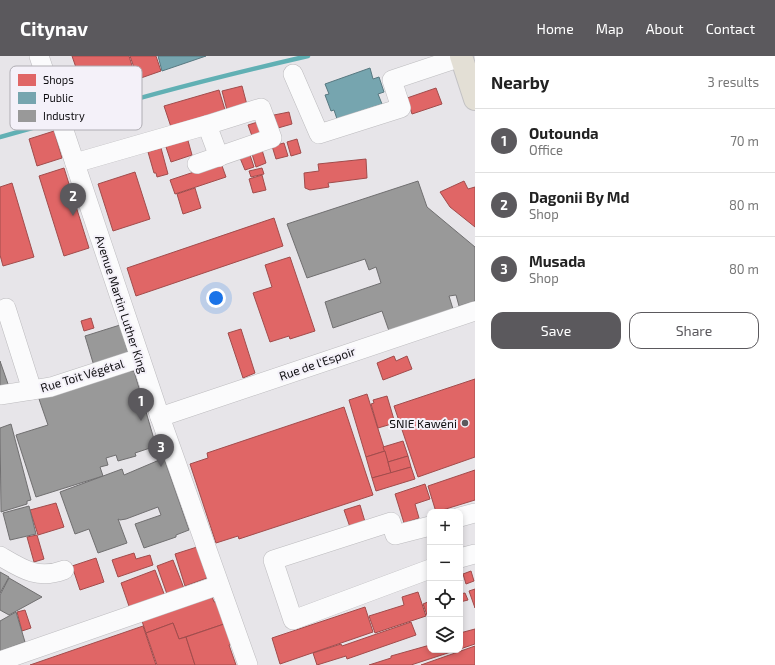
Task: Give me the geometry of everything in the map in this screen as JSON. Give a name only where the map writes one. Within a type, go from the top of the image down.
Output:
[{"type":"main road","points":[[467,59],[475,99]]},
{"type":"street","name":"Avenue Martin Luther King","points":[[40,56],[43,66]]},
{"type":"street","points":[[293,74],[319,134],[401,108],[392,80],[467,59]]},
{"type":"street","points":[[75,163],[207,126],[261,108],[272,138],[197,164]]},
{"type":"street","points":[[207,126],[219,157]]},
{"type":"street","name":"Avenue Martin Luther King","points":[[64,130],[160,417],[248,665]]},
{"type":"street","points":[[6,308],[32,390]]},
{"type":"street","name":"Rue de l'Espoir","points":[[160,417],[475,311]]},
{"type":"street","name":"Rue Toit Végétal","points":[[0,395],[51,387],[140,358]]},
{"type":"street","points":[[463,516],[475,513]]},
{"type":"street","points":[[427,527],[395,535],[391,522],[273,560],[293,620],[427,570]]},
{"type":"street","points":[[463,557],[475,554]]},
{"type":"street","points":[[0,556],[26,572],[52,574],[64,570]]},
{"type":"street","points":[[0,661],[219,585]]},
{"type":"building: Shops","points":[[72,56],[129,56],[132,66],[75,66]]},
{"type":"building: Shops","points":[[130,56],[156,56],[161,71],[142,78],[142,66],[133,66]]},
{"type":"building: Shops","points":[[242,86],[247,105],[227,110],[222,91]]},
{"type":"building: Shops","points":[[436,88],[442,104],[412,114],[407,98]]},
{"type":"building: Shops","points":[[219,90],[226,113],[171,127],[164,106]]},
{"type":"building: Shops","points":[[289,112],[292,124],[278,128],[274,115]]},
{"type":"building: Shops","points":[[261,121],[265,132],[252,136],[248,125]]},
{"type":"building: Shops","points":[[54,131],[62,158],[37,166],[29,139]]},
{"type":"building: Shops","points":[[187,137],[192,155],[171,162],[165,144]]},
{"type":"building: Shops","points":[[297,139],[301,153],[291,156],[287,142]]},
{"type":"building: Shops","points":[[284,143],[288,156],[276,159],[272,146]]},
{"type":"building: Shops","points":[[161,148],[168,174],[157,177],[156,173],[154,173],[148,152]]},
{"type":"building: Shops","points":[[262,150],[266,163],[256,167],[252,154]]},
{"type":"building: Shops","points":[[250,155],[254,167],[245,170],[240,158]]},
{"type":"building: Shops","points":[[366,159],[367,178],[328,183],[329,187],[310,190],[305,188],[304,173],[319,171],[318,164]]},
{"type":"building: Shops","points":[[221,163],[226,177],[175,194],[170,180]]},
{"type":"building: Shops","points":[[64,168],[89,248],[64,256],[39,176]]},
{"type":"building: Shops","points":[[262,168],[264,174],[251,177],[249,171]]},
{"type":"building: Shops","points":[[135,172],[150,219],[113,231],[98,184]]},
{"type":"building: Shops","points":[[262,175],[266,190],[253,193],[249,179]]},
{"type":"building: Shops","points":[[464,181],[468,189],[475,187],[475,227],[450,207],[440,192]]},
{"type":"building: Shops","points":[[12,183],[34,257],[3,266],[0,255],[0,187]]},
{"type":"building: Shops","points":[[195,188],[201,208],[183,214],[177,194]]},
{"type":"building: Shops","points":[[274,218],[283,246],[136,296],[127,268]]},
{"type":"building: Shops","points":[[290,257],[315,331],[290,339],[289,336],[270,342],[253,293],[272,287],[265,265]]},
{"type":"building: Shops","points":[[91,318],[94,328],[84,331],[81,321]]},
{"type":"building: Shops","points":[[241,329],[255,373],[243,378],[228,333]]},
{"type":"building: Shops","points":[[394,356],[396,361],[407,356],[412,369],[383,380],[377,363]]},
{"type":"building: Shops","points":[[475,379],[475,457],[418,477],[394,406]]},
{"type":"building: Shops","points":[[367,394],[385,451],[366,457],[349,400]]},
{"type":"building: Shops","points":[[387,396],[395,423],[378,428],[371,404],[374,403],[373,400]]},
{"type":"building: Shops","points":[[344,407],[373,495],[239,539],[238,536],[216,543],[190,464],[208,458],[207,453]]},
{"type":"building: Shops","points":[[403,441],[408,456],[388,462],[383,447]]},
{"type":"building: Shops","points":[[385,451],[391,473],[372,478],[366,457]]},
{"type":"building: Shops","points":[[408,456],[411,467],[391,473],[388,462]]},
{"type":"building: Shops","points":[[411,467],[415,479],[376,491],[372,478]]},
{"type":"building: Shops","points":[[475,470],[475,500],[446,509],[435,509],[428,486]]},
{"type":"building: Shops","points":[[425,484],[430,499],[415,504],[419,518],[404,523],[395,494]]},
{"type":"building: Shops","points":[[56,503],[64,527],[38,535],[30,510]]},
{"type":"building: Shops","points":[[360,505],[366,525],[351,530],[344,510]]},
{"type":"building: Shops","points":[[37,535],[44,559],[34,562],[27,537]]},
{"type":"building: Shops","points":[[197,547],[207,578],[185,586],[175,554]]},
{"type":"building: Shops","points":[[134,553],[136,559],[150,555],[153,565],[118,577],[112,560]]},
{"type":"building: Shops","points":[[96,558],[104,582],[80,590],[72,566]]},
{"type":"building: Shops","points":[[173,560],[185,591],[168,597],[157,566]]},
{"type":"building: Shops","points":[[155,570],[166,599],[131,612],[121,583]]},
{"type":"building: Shops","points":[[471,571],[474,581],[466,584],[463,574]]},
{"type":"building: Shops","points":[[475,589],[475,608],[469,591]]},
{"type":"building: Shops","points":[[418,592],[426,616],[375,633],[369,616],[404,605],[402,597]]},
{"type":"building: Shops","points":[[463,593],[465,593],[468,600],[463,601]]},
{"type":"building: Shops","points":[[211,594],[214,602],[219,601],[227,623],[179,639],[173,623],[146,633],[141,618]]},
{"type":"building: Shops","points":[[427,602],[427,615],[423,604]]},
{"type":"building: Shops","points":[[365,607],[373,632],[280,664],[272,638]]},
{"type":"building: Shops","points":[[25,610],[31,628],[22,631],[17,612]]},
{"type":"building: Shops","points":[[411,622],[416,635],[347,659],[346,656],[317,665],[313,653],[341,644],[342,646]]},
{"type":"building: Shops","points":[[173,623],[179,639],[186,637],[195,665],[157,665],[146,633]]},
{"type":"building: Shops","points":[[227,623],[234,644],[229,645],[236,665],[195,665],[186,637]]},
{"type":"building: Shops","points":[[143,626],[156,665],[30,665]]},
{"type":"building: Shops","points":[[475,629],[475,644],[463,648],[463,632]]},
{"type":"building: Shops","points":[[427,646],[427,653],[448,653],[411,665],[369,665],[391,658],[391,656]]},
{"type":"building: Shops","points":[[475,646],[475,665],[421,665],[455,653],[463,653],[463,650]]},
{"type":"building: Public","points":[[158,56],[206,56],[162,71]]},
{"type":"building: Public","points":[[370,68],[373,79],[379,77],[384,92],[378,94],[382,104],[337,119],[334,110],[331,111],[325,95],[329,94],[325,84]]},
{"type":"building: Industry","points":[[418,181],[427,207],[475,247],[475,301],[459,306],[456,295],[449,296],[453,309],[389,331],[382,311],[333,328],[325,302],[381,283],[376,267],[369,270],[365,259],[307,278],[287,224]]},
{"type":"building: Industry","points":[[120,325],[129,356],[94,366],[85,336]]},
{"type":"building: Industry","points":[[0,361],[8,384],[0,388]]},
{"type":"building: Industry","points":[[114,371],[134,371],[156,446],[135,453],[136,456],[118,461],[116,455],[106,458],[108,465],[100,467],[103,476],[36,497],[16,435],[48,425],[39,399]]},
{"type":"building: Industry","points":[[11,424],[31,500],[27,501],[27,504],[1,512],[0,428]]},
{"type":"building: Industry","points":[[164,458],[189,530],[176,535],[176,537],[144,548],[135,524],[161,515],[158,507],[126,519],[118,519],[127,543],[98,553],[89,529],[75,534],[60,492],[122,469],[124,475]]},
{"type":"building: Industry","points":[[29,506],[36,534],[10,540],[3,513]]},
{"type":"building: Industry","points":[[0,572],[9,577],[0,593]]},
{"type":"building: Industry","points":[[9,578],[42,597],[9,615],[0,610],[0,595]]},
{"type":"building: Industry","points":[[16,612],[25,642],[0,651],[0,621]]},
{"type":"waterway","points":[[142,98],[191,84],[308,56]]},
{"type":"waterway","points":[[0,137],[25,130]]},
{"type":"place","name":"Dagonii By Md","points":[[73,216]]},
{"type":"place","name":"Outounda","points":[[141,421]]},
{"type":"place","name":"SNIE Kawéni","points":[[465,423]]},
{"type":"place","name":"Musada","points":[[161,467]]}]
